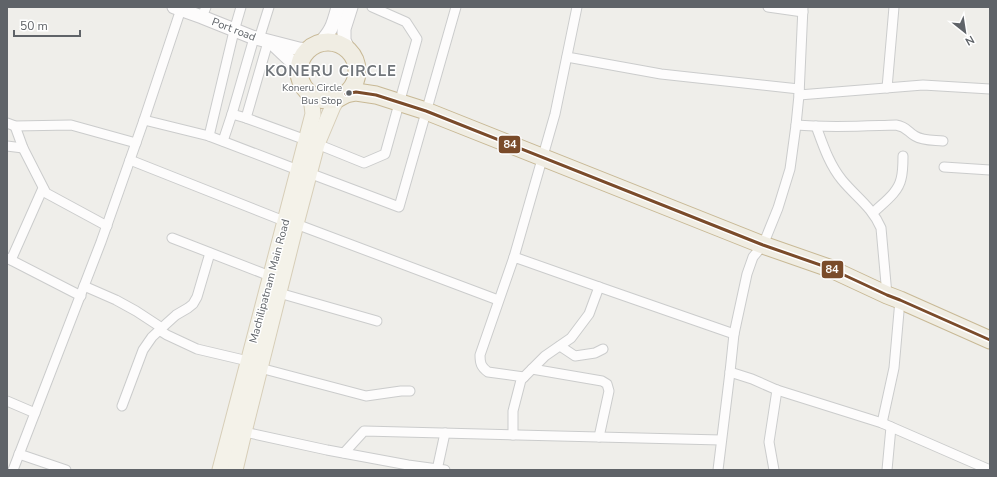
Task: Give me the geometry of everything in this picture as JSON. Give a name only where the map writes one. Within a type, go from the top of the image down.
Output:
[{"type":"highway","points":[[342,96],[351,89],[355,83],[357,76],[355,60],[350,52],[344,47],[335,43],[327,43],[314,47],[304,57],[300,66],[302,84],[307,91],[314,96],[330,100],[356,92],[376,95],[426,111],[763,245],[829,268],[990,340]]},
{"type":"highway","points":[[357,76],[360,83],[376,95]]},
{"type":"main road","points":[[314,47],[327,36],[332,27],[338,7]]},
{"type":"main road","points":[[350,52],[344,40],[344,28],[351,7]]},
{"type":"main road","name":"Port road","points":[[178,8],[204,12],[234,31],[263,40],[299,50],[314,47]]},
{"type":"main road","name":"Port road","points":[[263,40],[291,61],[300,75]]},
{"type":"main road","name":"Machilipatnam Main Road","points":[[220,470],[237,430],[254,364],[270,276],[290,223],[312,142],[313,114],[312,105],[307,91]]},
{"type":"main road","name":"Machilipatnam Main Road","points":[[312,142],[333,106],[342,96]]},
{"type":"main road","name":"Machilipatnam Main Road","points":[[254,364],[279,293],[290,223]]},
{"type":"main road","name":"Machilipatnam Main Road","points":[[235,470],[237,430]]},
{"type":"street","points":[[209,136],[241,7]]},
{"type":"street","points":[[246,118],[269,7]]},
{"type":"street","points":[[232,114],[312,142],[364,163],[385,154],[417,39],[406,22],[372,7]]},
{"type":"street","points":[[524,378],[488,372],[480,364],[480,355],[514,257],[543,158],[555,114],[577,7]]},
{"type":"street","points":[[718,470],[734,334],[747,274],[753,257],[763,245],[778,208],[790,169],[796,124],[803,10],[768,7]]},
{"type":"street","points":[[887,88],[894,7]]},
{"type":"street","points":[[13,470],[107,226],[144,120],[178,8]]},
{"type":"street","points":[[144,120],[209,136],[399,206],[453,8]]},
{"type":"street","points":[[223,141],[232,114],[263,40]]},
{"type":"street","points":[[567,57],[661,74],[799,92],[923,86],[990,89]]},
{"type":"street","points":[[107,226],[46,193],[11,124],[71,124],[136,143]]},
{"type":"street","points":[[796,124],[816,126],[896,125],[902,126],[921,139],[943,141]]},
{"type":"street","points":[[816,126],[832,166],[841,179],[873,213],[881,228],[894,298],[894,368],[886,425],[887,470]]},
{"type":"street","points":[[8,149],[23,148]]},
{"type":"street","points":[[873,213],[893,194],[898,187],[901,179],[903,156]]},
{"type":"street","points":[[130,160],[290,223],[498,300]]},
{"type":"street","points":[[944,167],[990,170]]},
{"type":"street","points":[[43,188],[9,259],[80,296]]},
{"type":"street","points":[[172,238],[270,276]]},
{"type":"street","points":[[122,406],[143,350],[152,337],[176,315],[193,304],[198,297],[210,253]]},
{"type":"street","points":[[514,257],[734,334]]},
{"type":"street","points":[[84,286],[116,300],[136,311],[161,329],[167,336],[197,349],[366,396],[410,391]]},
{"type":"street","points":[[514,435],[514,411],[521,380],[545,356],[571,338],[590,314],[599,287]]},
{"type":"street","points":[[279,293],[377,321]]},
{"type":"street","points":[[560,346],[575,356],[595,353],[603,349]]},
{"type":"street","points":[[532,369],[602,381],[607,384],[609,391],[599,437]]},
{"type":"street","points":[[730,372],[752,379],[777,390],[886,425],[990,470]]},
{"type":"street","points":[[774,470],[769,442],[777,390]]},
{"type":"street","points":[[7,401],[35,413]]},
{"type":"street","points":[[237,430],[344,453],[440,470],[445,433]]},
{"type":"street","points":[[344,453],[364,431],[721,440]]},
{"type":"street","points":[[19,454],[66,470]]},
{"type":"transit line","name":"84","points":[[346,94],[356,92],[376,95],[426,111],[763,245],[829,268],[990,340]]},
{"type":"place","name":"Koneru Circle Bus Stop","points":[[349,93]]},
{"type":"district","name":"KONERU CIRCLE","points":[[331,71]]}]
